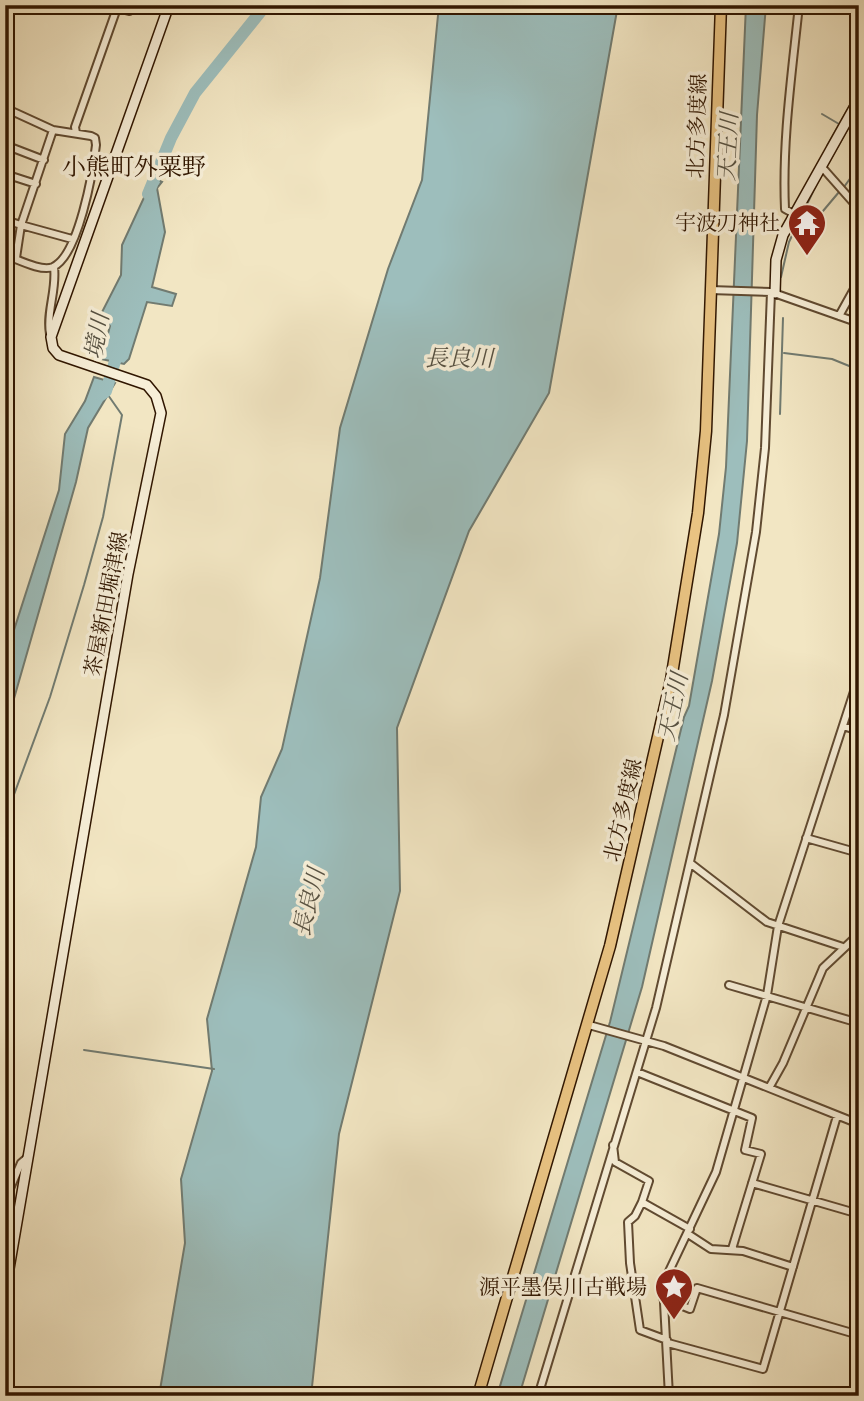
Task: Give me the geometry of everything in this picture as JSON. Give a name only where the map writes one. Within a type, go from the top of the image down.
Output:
[{"type":"main road","points":[[51,337],[169,5]]},
{"type":"main road","name":"北方多度線","points":[[478,1396],[593,1026],[646,800],[682,614],[698,513],[706,431],[721,5]]},
{"type":"main road","points":[[770,292],[779,248],[794,214],[859,99]]},
{"type":"main road","name":"茶屋新田堀津線","points":[[5,1292],[125,588],[160,421],[160,408],[152,389],[127,377],[60,355],[53,348],[51,337]]},
{"type":"street","points":[[104,5],[129,11],[131,5]]},
{"type":"street","points":[[794,214],[785,209],[785,165],[790,69],[799,5]]},
{"type":"street","points":[[76,133],[75,127],[117,8]]},
{"type":"street","points":[[5,63],[10,55]]},
{"type":"street","points":[[5,108],[53,130],[95,138],[96,145],[93,175],[63,258],[54,267],[46,269],[5,255]]},
{"type":"street","points":[[16,258],[21,225],[53,130]]},
{"type":"street","points":[[5,145],[44,160]]},
{"type":"street","points":[[821,166],[859,209]]},
{"type":"street","points":[[5,174],[36,184]]},
{"type":"street","points":[[5,220],[72,239]]},
{"type":"street","points":[[51,337],[48,324],[56,286],[54,267]]},
{"type":"street","points":[[839,316],[859,280]]},
{"type":"street","points":[[710,290],[770,292],[859,323]]},
{"type":"street","points":[[538,1396],[612,1143],[637,1072],[643,1039],[691,863],[724,715],[756,532],[765,448],[770,292]]},
{"type":"street","points":[[669,1396],[663,1298],[665,1279],[707,1196],[767,995],[778,926],[859,676]]},
{"type":"street","points":[[843,726],[859,731]]},
{"type":"street","points":[[806,838],[859,852]]},
{"type":"street","points":[[691,863],[767,922],[844,947]]},
{"type":"street","points":[[769,1088],[783,1063],[823,968],[859,934]]},
{"type":"street","points":[[729,985],[859,1023]]},
{"type":"street","points":[[593,1026],[643,1039],[859,1124]]},
{"type":"street","points":[[637,1072],[752,1118],[745,1150],[761,1154],[732,1249]]},
{"type":"street","points":[[612,1143],[615,1162],[649,1181],[635,1216],[628,1222],[630,1263],[640,1330],[667,1341],[763,1370],[837,1116]]},
{"type":"street","points":[[5,1200],[21,1163],[28,1157]]},
{"type":"street","points":[[752,1183],[859,1214]]},
{"type":"street","points":[[642,1202],[711,1249],[732,1249],[793,1267]]},
{"type":"street","points":[[663,1298],[690,1309],[696,1288],[859,1335]]},
{"type":"water","name":"長良川","points":[[439,5],[618,5],[549,393],[469,531],[397,728],[400,891],[339,1134],[311,1396],[159,1396],[185,1243],[181,1179],[212,1071],[207,1019],[256,847],[261,797],[282,749],[320,578],[340,428],[388,269],[422,180]]},
{"type":"water","name":"天王川","points":[[746,5],[766,5],[757,115],[747,441],[737,543],[712,681],[642,987],[519,1396],[497,1396],[610,1022],[684,717],[689,706],[719,534],[726,467]]},
{"type":"water","points":[[153,178],[162,182],[157,188],[165,232],[152,287],[176,294],[172,306],[147,302],[129,359],[124,364],[101,359],[110,326],[100,316],[121,275],[122,245]]},
{"type":"water","points":[[94,377],[115,383],[88,428],[76,482],[5,730],[5,658],[59,490],[65,434],[85,401]]},
{"type":"waterway","name":"境川","points":[[148,194],[171,138],[195,93],[266,5]]},
{"type":"waterway","points":[[856,94],[859,88]]},
{"type":"waterway","points":[[827,146],[854,98]]},
{"type":"waterway","points":[[828,164],[859,109]]},
{"type":"waterway","points":[[822,114],[839,124]]},
{"type":"waterway","points":[[859,166],[844,187],[859,202]]},
{"type":"waterway","points":[[781,277],[789,242],[820,177]]},
{"type":"waterway","points":[[802,236],[839,192]]},
{"type":"waterway","points":[[780,414],[783,318]]},
{"type":"waterway","name":"境川","points":[[101,395],[106,391],[119,348]]},
{"type":"waterway","points":[[784,353],[832,359],[859,370]]},
{"type":"waterway","points":[[5,819],[50,697],[103,517],[122,415],[108,395]]},
{"type":"waterway","points":[[84,1050],[214,1069]]},
{"type":"place","name":"宇波刀神社","points":[[807,257]]},
{"type":"place","name":"源平墨俣川古戦場","points":[[674,1321]]},
{"type":"district","name":"小熊町外粟野","points":[[134,167]]}]
